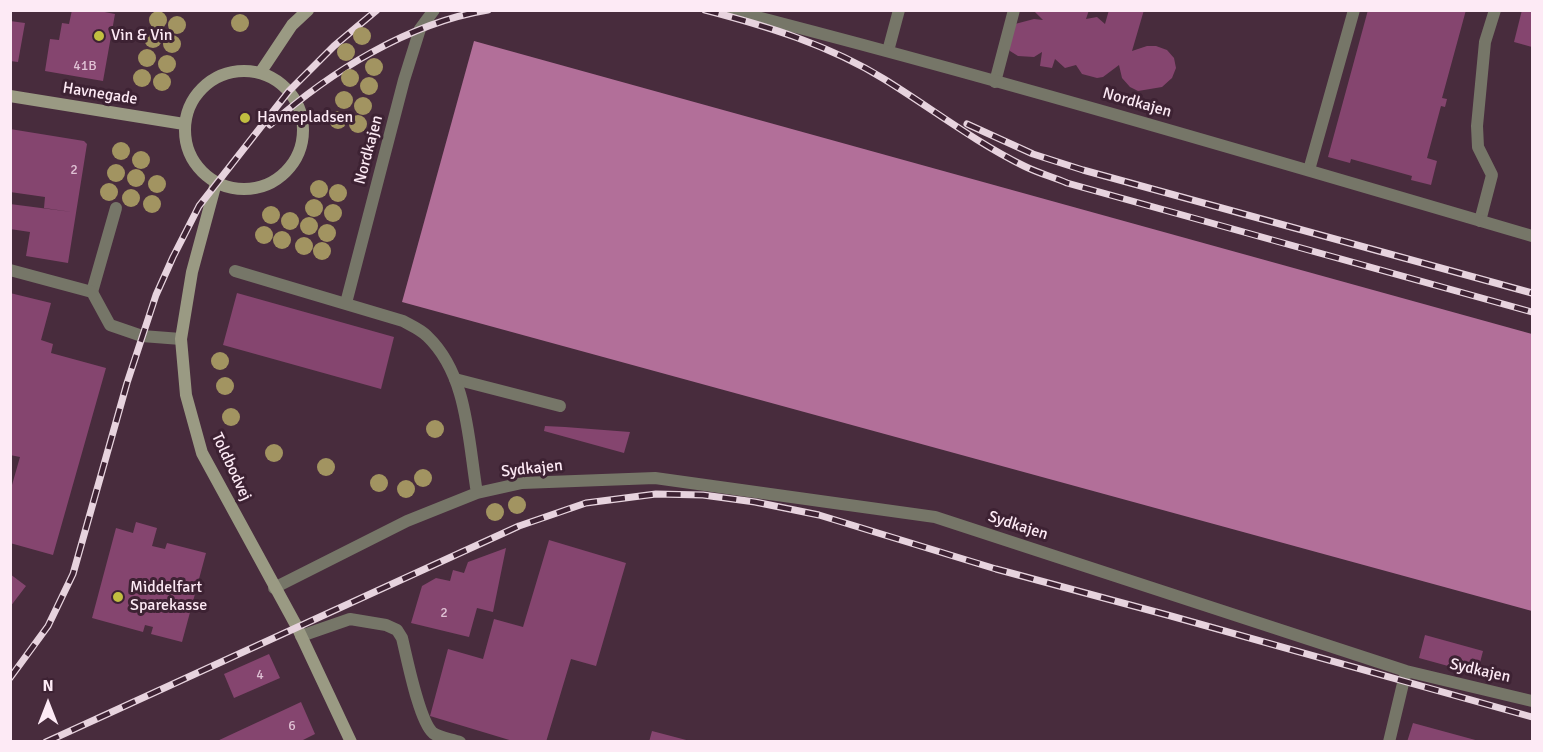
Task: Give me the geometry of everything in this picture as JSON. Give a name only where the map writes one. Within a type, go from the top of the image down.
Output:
[{"type":"main road","points":[[260,73],[292,25],[308,10]]},
{"type":"main road","points":[[235,72],[260,73],[276,80],[289,91],[296,101],[303,121],[303,140],[297,158],[286,173],[270,184],[253,189],[234,189],[216,183],[202,173],[191,158],[185,142],[184,124],[189,108],[198,93],[210,81],[235,72]]},
{"type":"main road","name":"Havnegade","points":[[10,96],[184,124]]},
{"type":"main road","name":"Toldbodvej","points":[[216,183],[192,272],[181,339],[186,395],[202,453],[301,636],[351,741]]},
{"type":"street","name":"Nordkajen","points":[[346,303],[404,80],[420,29],[434,10]]},
{"type":"street","name":"Nordkajen","points":[[730,10],[888,51],[1135,120],[1533,236]]},
{"type":"street","points":[[888,51],[899,10]]},
{"type":"street","points":[[995,82],[1014,10]]},
{"type":"street","points":[[1309,170],[1354,10]]},
{"type":"street","points":[[1480,221],[1492,175],[1478,147],[1477,126],[1485,42],[1494,10]]},
{"type":"street","points":[[116,208],[92,292],[110,325],[142,336],[181,339]]},
{"type":"street","points":[[10,270],[92,292]]},
{"type":"street","points":[[235,271],[403,321],[426,335],[452,368],[463,406],[477,493]]},
{"type":"street","points":[[455,380],[560,406]]},
{"type":"street","name":"Sydkajen","points":[[274,588],[407,521],[477,493],[522,483],[655,478],[935,517],[1406,671],[1533,701]]},
{"type":"street","points":[[301,636],[350,619],[365,620],[397,630],[402,638],[421,709],[431,731],[460,741]]},
{"type":"street","points":[[1389,741],[1406,671]]},
{"type":"shaded area","points":[[474,41],[1532,334],[1532,611],[402,302]]},
{"type":"building","points":[[72,10],[94,10],[115,14],[103,81],[45,71],[50,39],[59,40],[62,23],[69,24]]},
{"type":"building","points":[[1033,10],[1089,10],[1086,19],[1097,17],[1105,24],[1109,10],[1144,10],[1132,51],[1147,46],[1167,50],[1174,58],[1176,68],[1172,78],[1162,87],[1138,91],[1130,87],[1122,78],[1119,65],[1103,77],[1097,78],[1082,74],[1076,65],[1065,68],[1055,59],[1052,68],[1040,66],[1042,52],[1034,57],[1018,56],[1008,47],[1015,24],[1034,19],[1043,20]]},
{"type":"building","points":[[1368,10],[1466,10],[1442,98],[1447,99],[1445,107],[1441,106],[1427,158],[1437,161],[1431,185],[1411,180],[1412,176],[1351,159],[1350,163],[1328,157]]},
{"type":"building","points":[[1522,10],[1532,10],[1532,47],[1514,42]]},
{"type":"building","points":[[10,21],[25,23],[18,62],[10,61]]},
{"type":"building","points":[[10,129],[84,141],[87,144],[68,263],[26,256],[30,232],[10,229],[10,204],[72,212],[44,208],[45,197],[10,192]]},
{"type":"building","points":[[10,293],[51,303],[41,340],[53,344],[51,353],[106,368],[53,555],[10,543],[10,492],[20,457],[10,455]]},
{"type":"building","points":[[237,293],[394,337],[381,389],[223,345]]},
{"type":"building","points":[[545,426],[630,432],[624,453],[544,431]]},
{"type":"building","points":[[136,522],[157,528],[152,546],[165,549],[167,543],[206,553],[182,642],[151,634],[153,627],[145,625],[143,632],[92,618],[116,528],[133,533]]},
{"type":"building","points":[[549,540],[626,563],[596,666],[571,659],[546,742],[516,742],[430,716],[448,649],[483,659],[494,619],[523,627]]},
{"type":"building","points":[[506,548],[493,612],[477,608],[469,637],[411,623],[422,586],[436,578],[450,581],[453,570],[464,573],[468,562]]},
{"type":"building","points":[[10,574],[26,586],[10,607]]},
{"type":"building","points":[[1425,635],[1483,651],[1477,674],[1419,658]]},
{"type":"building","points":[[269,654],[280,678],[234,698],[224,674]]},
{"type":"building","points":[[301,702],[315,734],[299,742],[215,742]]},
{"type":"building","points":[[1413,723],[1479,741],[1479,742],[1407,742]]},
{"type":"building","points":[[652,731],[690,741],[690,742],[649,742]]},
{"type":"railway","points":[[10,678],[48,626],[73,574],[127,383],[156,295],[199,206],[289,91],[334,46],[377,10]]},
{"type":"railway","points":[[270,125],[318,86],[372,52],[429,26],[458,16],[488,10]]},
{"type":"railway","points":[[705,10],[774,30],[842,56],[884,79],[1006,157],[1067,183],[1532,312]]},
{"type":"railway","points":[[967,124],[1033,154],[1083,170],[1532,293]]},
{"type":"railway","points":[[46,742],[519,526],[586,503],[656,494],[703,495],[755,502],[819,515],[996,569],[1532,717]]},
{"type":"place","name":"Vin & Vin","points":[[99,36]]},
{"type":"place","name":"Havnepladsen","points":[[245,118]]},
{"type":"place","name":"Middelfart Sparekasse","points":[[118,597]]}]
